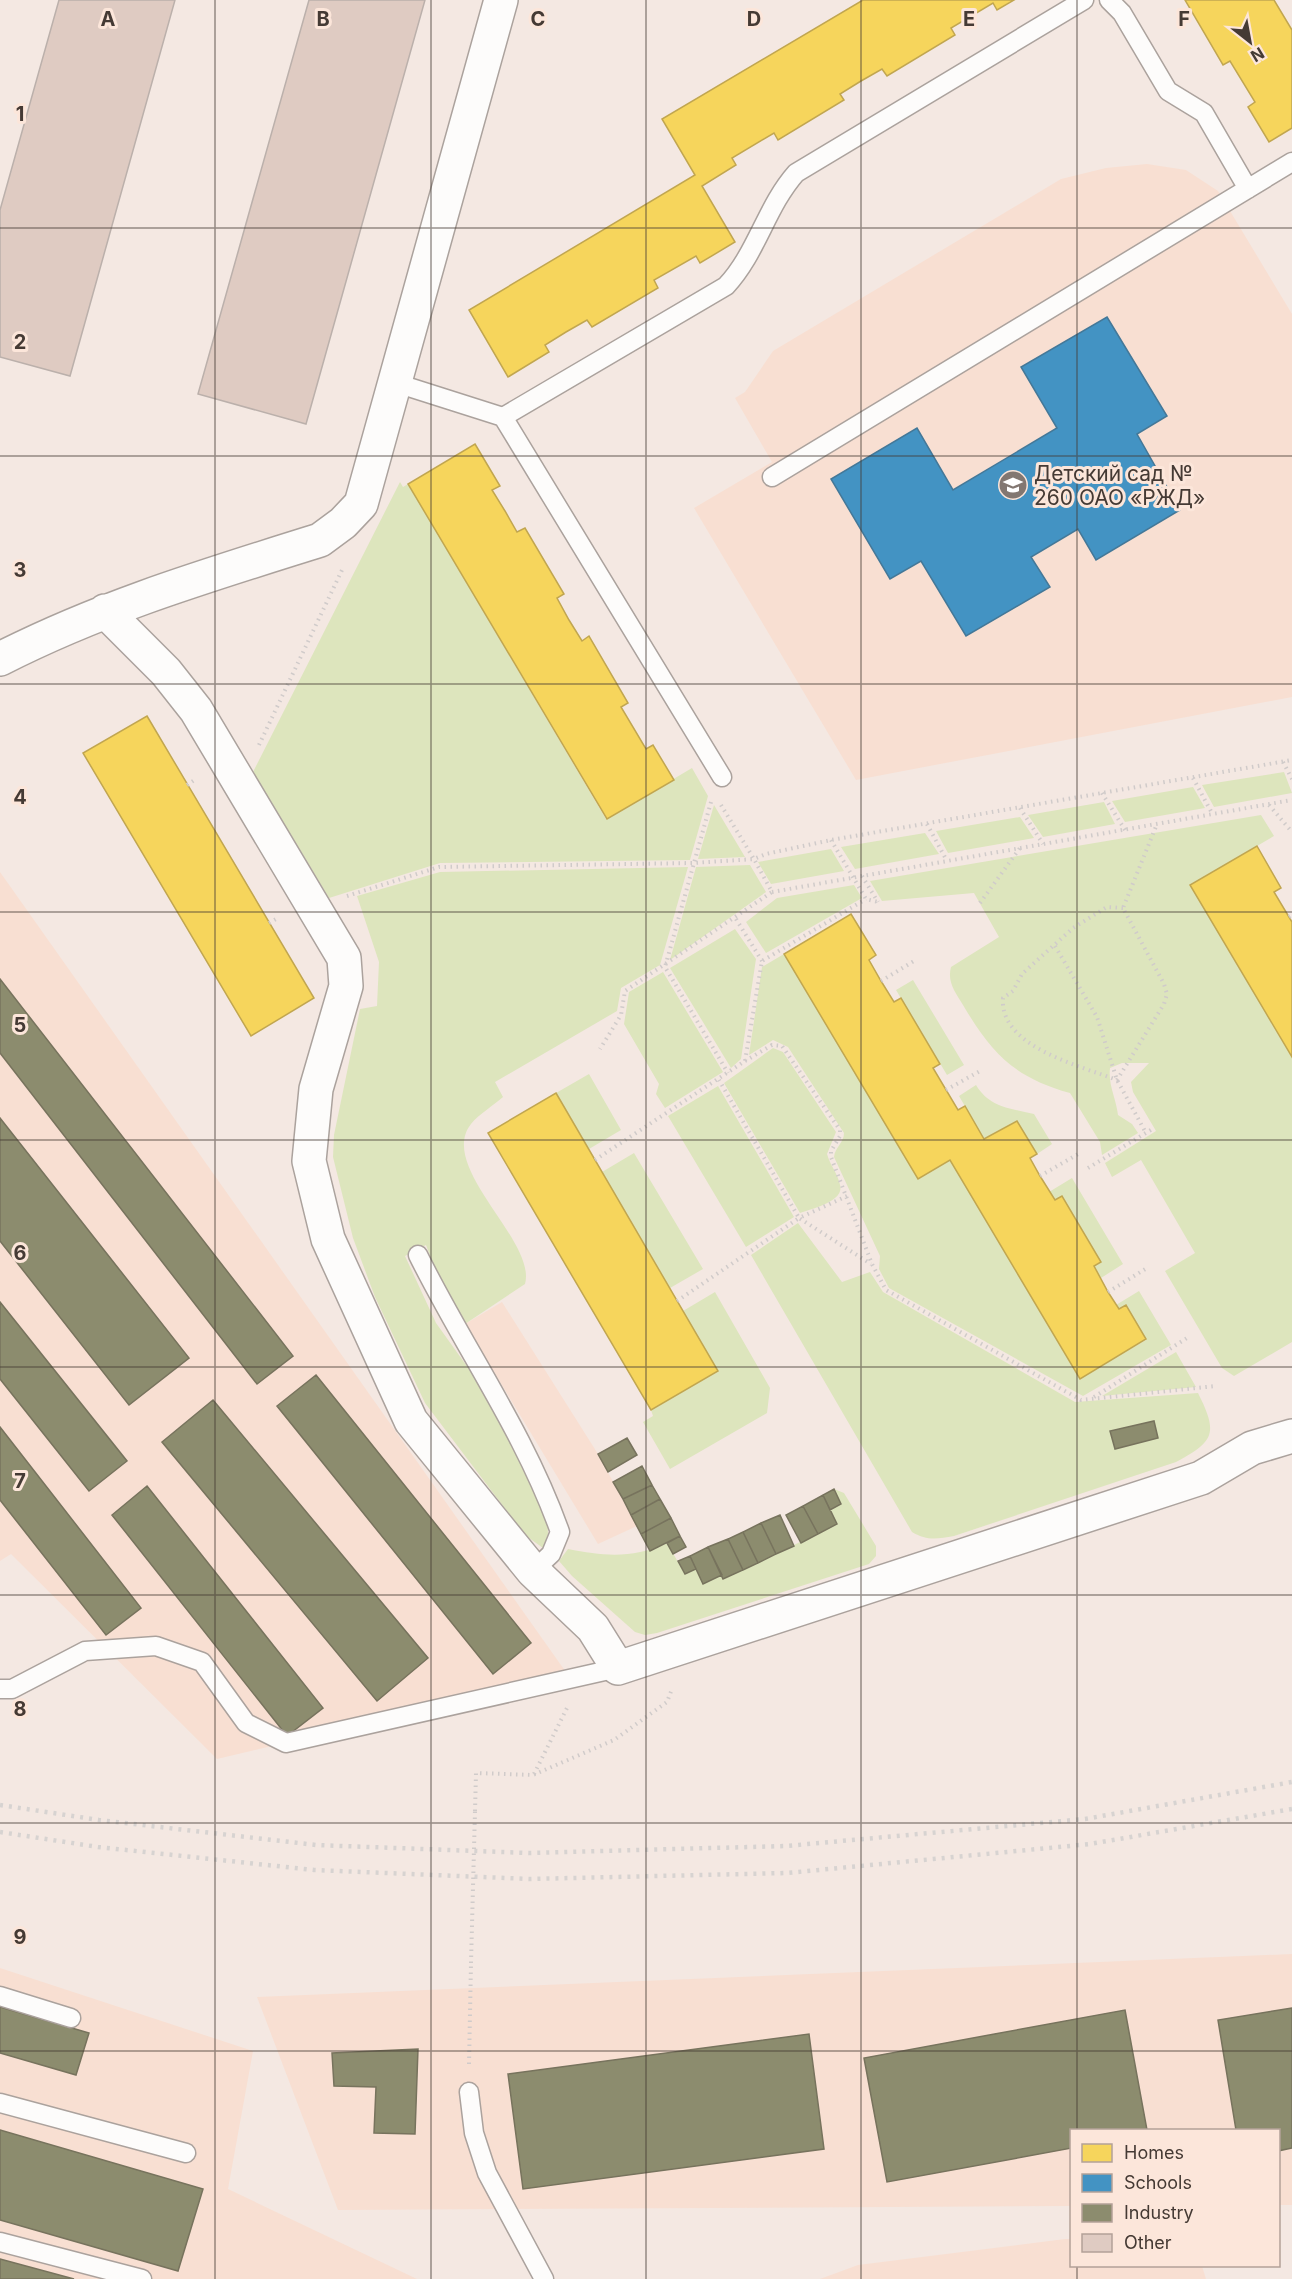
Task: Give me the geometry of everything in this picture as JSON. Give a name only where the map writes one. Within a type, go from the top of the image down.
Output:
[{"type":"street","points":[[0,658],[61,628],[156,591],[320,540],[343,523],[361,504],[501,0]]},
{"type":"street","points":[[105,611],[166,672],[196,710],[234,769],[344,958],[346,986],[316,1089],[309,1161],[328,1239],[411,1421],[533,1570],[593,1628],[618,1668],[1201,1478],[1252,1448],[1292,1436]]},
{"type":"lane","points":[[503,417],[726,286],[743,267],[778,193],[796,173],[1084,0]]},
{"type":"lane","points":[[1109,0],[1122,13],[1168,91],[1204,112],[1248,189]]},
{"type":"lane","points":[[772,477],[1292,162]]},
{"type":"lane","points":[[396,382],[503,417],[722,777]]},
{"type":"lane","points":[[418,1255],[447,1313],[487,1378],[545,1490],[560,1532],[551,1554],[533,1570]]},
{"type":"lane","points":[[0,1689],[12,1689],[85,1651],[156,1646],[202,1662],[246,1724],[286,1743],[618,1668]]},
{"type":"lane","points":[[0,1996],[71,2018]]},
{"type":"lane","points":[[469,2092],[474,2133],[487,2173],[544,2279]]},
{"type":"lane","points":[[0,2103],[186,2153]]},
{"type":"lane","points":[[0,2241],[142,2279]]},
{"type":"path","points":[[234,769],[253,758],[347,560]]},
{"type":"path","points":[[354,893],[438,867],[693,863],[754,859],[766,854],[831,840],[1292,760]]},
{"type":"path","points":[[1283,762],[1292,779]]},
{"type":"path","points":[[1193,778],[1213,815]]},
{"type":"path","points":[[714,793],[665,966],[728,1073]]},
{"type":"path","points":[[1102,793],[1125,830]]},
{"type":"path","points":[[600,1049],[621,1015],[625,991],[736,919],[772,892],[1292,801]]},
{"type":"path","points":[[720,803],[772,892]]},
{"type":"path","points":[[1269,805],[1292,832]]},
{"type":"path","points":[[1020,808],[1043,844]]},
{"type":"path","points":[[927,824],[947,861]]},
{"type":"path","points":[[1123,908],[1157,824]]},
{"type":"path","points":[[831,840],[866,898],[878,902],[862,876]]},
{"type":"path","points":[[980,903],[1020,848]]},
{"type":"path","points":[[762,961],[866,898]]},
{"type":"path","points":[[1117,1080],[1035,1048],[1018,1035],[1002,1009],[1003,998],[1013,991],[1022,974],[1073,928],[1093,913],[1107,907],[1123,908]]},
{"type":"path","points":[[1117,1080],[1164,1005],[1167,993],[1123,908]]},
{"type":"path","points":[[736,919],[762,961],[745,1061]]},
{"type":"path","points":[[1055,946],[1097,1017],[1117,1080],[1146,1133]]},
{"type":"path","points":[[881,981],[914,961]]},
{"type":"path","points":[[595,1160],[745,1061],[772,1045],[782,1046],[840,1130],[840,1136],[831,1151],[831,1157],[872,1264],[886,1290],[1081,1400],[1216,1386]]},
{"type":"path","points":[[946,1090],[980,1071]]},
{"type":"path","points":[[719,1080],[799,1218],[872,1264]]},
{"type":"path","points":[[1088,1168],[1154,1128]]},
{"type":"path","points":[[1040,1176],[1080,1153]]},
{"type":"path","points":[[677,1301],[799,1218],[847,1196]]},
{"type":"path","points":[[1108,1292],[1147,1268]]},
{"type":"path","points":[[1091,1399],[1187,1338]]},
{"type":"path","points":[[533,1774],[574,1694],[568,1681]]},
{"type":"path","points":[[469,2092],[476,1773],[533,1774],[614,1740],[667,1702],[675,1684]]},
{"type":"shaded area","name":"Детский сад № 260 ОАО «РЖД»","points":[[1147,164],[1186,170],[1218,191],[1292,314],[1292,697],[856,780],[694,508],[772,462],[735,398],[745,392],[773,351],[1061,179],[1106,168]]},
{"type":"shaded area","points":[[0,872],[568,1675],[217,1759],[11,1554],[0,1561]]},
{"type":"shaded area","points":[[502,1302],[598,1454],[637,1526],[598,1544],[465,1324]]},
{"type":"shaded area","points":[[1292,1954],[1292,2205],[1280,2205],[1280,2129],[1070,2129],[1070,2206],[338,2210],[257,1997]]},
{"type":"shaded area","points":[[0,1968],[253,2051],[228,2189],[417,2279],[0,2279]]},
{"type":"shaded area","points":[[1070,2239],[1070,2267],[1202,2267],[1206,2279],[820,2279],[858,2265]]},
{"type":"green space","points":[[400,482],[403,487],[408,484],[606,819],[692,768],[708,796],[690,860],[440,863],[329,898],[253,772]]},
{"type":"green space","points":[[1284,772],[1292,793],[1214,807],[1202,785]]},
{"type":"green space","points":[[1193,787],[1205,808],[1125,822],[1112,801]]},
{"type":"green space","points":[[1104,802],[1115,824],[1043,837],[1028,815]]},
{"type":"green space","points":[[714,805],[745,857],[698,859]]},
{"type":"green space","points":[[1261,815],[1274,836],[1190,885],[1292,1057],[1292,1342],[1234,1376],[1222,1368],[1165,1271],[1195,1253],[1141,1160],[1112,1177],[1105,1163],[1156,1131],[1133,1092],[1131,1082],[1149,1063],[1122,1063],[1110,1068],[1110,1080],[1118,1115],[1132,1124],[1138,1133],[1102,1155],[1100,1142],[1070,1093],[1034,1079],[1006,1061],[984,1037],[955,991],[950,977],[951,967],[999,937],[974,893],[882,901],[870,881]]},
{"type":"green space","points":[[1020,817],[1034,838],[948,853],[936,831]]},
{"type":"green space","points":[[925,833],[939,854],[855,869],[841,847]]},
{"type":"green space","points":[[831,849],[844,871],[771,884],[758,862]]},
{"type":"green space","points":[[750,865],[766,892],[670,960],[696,867]]},
{"type":"green space","points":[[688,867],[660,965],[621,988],[617,1011],[495,1082],[503,1097],[471,1124],[464,1141],[467,1161],[476,1182],[517,1247],[525,1267],[525,1284],[465,1324],[438,1277],[426,1245],[405,1256],[436,1323],[479,1383],[547,1515],[548,1534],[543,1548],[525,1535],[425,1403],[375,1297],[353,1238],[333,1157],[334,1135],[360,1009],[377,1006],[379,962],[357,896],[440,872]]},
{"type":"green space","points":[[854,885],[862,898],[766,953],[746,922],[777,898]]},
{"type":"green space","points":[[735,929],[756,959],[741,1059],[731,1068],[670,968]]},
{"type":"green space","points":[[784,954],[918,1179],[950,1160],[1079,1378],[1146,1340],[1126,1305],[1119,1309],[1116,1305],[1139,1291],[1171,1345],[1083,1396],[889,1288],[879,1269],[880,1256],[834,1157],[844,1133],[788,1047],[773,1040],[749,1055],[762,967]]},
{"type":"green space","points":[[663,972],[723,1072],[665,1108],[656,1094],[659,1084],[624,1024],[629,992]]},
{"type":"green space","points":[[913,980],[964,1065],[947,1075],[896,990]]},
{"type":"green space","points":[[773,1048],[783,1052],[836,1132],[827,1154],[839,1181],[840,1191],[826,1204],[800,1213],[724,1083]]},
{"type":"green space","points":[[589,1074],[621,1130],[589,1149],[556,1093]]},
{"type":"green space","points":[[976,1085],[994,1103],[1034,1114],[1052,1144],[1037,1154],[1017,1121],[984,1139],[959,1096]]},
{"type":"green space","points":[[718,1086],[794,1217],[746,1247],[668,1116]]},
{"type":"green space","points":[[634,1153],[703,1269],[670,1288],[602,1172]]},
{"type":"green space","points":[[1072,1178],[1123,1264],[1101,1278],[1094,1266],[1100,1262],[1049,1192]]},
{"type":"green space","points":[[798,1223],[842,1282],[870,1272],[883,1292],[1075,1402],[1198,1393],[1208,1418],[1209,1435],[1199,1448],[1176,1462],[954,1536],[932,1538],[917,1535],[912,1532],[751,1255]]},
{"type":"green space","points":[[715,1292],[770,1388],[767,1413],[670,1469],[643,1422],[653,1416],[651,1410],[718,1371],[683,1311]]},
{"type":"green space","points":[[1176,1352],[1196,1387],[1102,1396]]},
{"type":"green space","points":[[834,1489],[844,1493],[876,1546],[876,1556],[869,1564],[657,1633],[645,1635],[635,1632],[572,1576],[559,1561],[568,1549],[618,1555],[642,1552],[667,1543],[685,1574],[696,1569],[703,1584],[722,1575],[724,1579],[837,1524],[830,1510],[841,1504]]},
{"type":"building: Homes","points":[[863,0],[1014,0],[997,10],[993,3],[951,28],[955,35],[887,76],[882,69],[840,94],[844,100],[778,140],[774,133],[732,158],[736,165],[702,186],[735,242],[700,263],[696,256],[654,280],[658,288],[592,327],[587,320],[566,332],[545,345],[549,352],[508,377],[469,310],[695,175],[662,119]]},
{"type":"building: Homes","points":[[1185,0],[1274,0],[1292,30],[1292,128],[1269,142],[1248,107],[1255,102],[1230,61],[1223,65]]},
{"type":"building: Homes","points":[[475,444],[500,486],[492,490],[517,532],[525,528],[564,594],[557,598],[569,620],[582,641],[589,636],[628,703],[621,707],[646,749],[653,745],[674,780],[607,819],[408,484]]},
{"type":"building: Homes","points":[[147,716],[314,998],[251,1036],[83,753]]},
{"type":"building: Homes","points":[[1257,846],[1281,888],[1274,892],[1292,922],[1292,1057],[1190,885]]},
{"type":"building: Homes","points":[[851,914],[876,955],[869,960],[881,981],[894,1002],[901,998],[940,1064],[933,1068],[958,1110],[965,1106],[984,1139],[1017,1121],[1037,1154],[1030,1158],[1040,1176],[1055,1200],[1062,1196],[1101,1262],[1094,1266],[1108,1292],[1119,1309],[1126,1305],[1146,1339],[1080,1379],[950,1160],[918,1179],[784,954]]},
{"type":"building: Homes","points":[[556,1093],[718,1371],[651,1410],[488,1133]]},
{"type":"building: Schools","points":[[1107,317],[1167,416],[1137,434],[1180,510],[1096,560],[1078,529],[1031,557],[1050,587],[966,636],[921,561],[890,579],[831,479],[917,428],[953,490],[1057,428],[1021,367]]},
{"type":"building: Industry","points":[[0,979],[293,1356],[257,1384],[0,1053]]},
{"type":"building: Industry","points":[[0,1118],[189,1358],[129,1405],[0,1241]]},
{"type":"building: Industry","points":[[0,1302],[127,1461],[89,1491],[0,1379]]},
{"type":"building: Industry","points":[[316,1375],[531,1643],[493,1674],[277,1406]]},
{"type":"building: Industry","points":[[213,1400],[428,1658],[377,1701],[162,1442]]},
{"type":"building: Industry","points":[[1154,1421],[1158,1438],[1115,1449],[1110,1431]]},
{"type":"building: Industry","points":[[0,1427],[141,1608],[106,1635],[0,1500]]},
{"type":"building: Industry","points":[[627,1438],[637,1455],[608,1472],[598,1454]]},
{"type":"building: Industry","points":[[642,1466],[652,1485],[623,1499],[613,1482]]},
{"type":"building: Industry","points":[[652,1485],[660,1499],[631,1515],[623,1499]]},
{"type":"building: Industry","points":[[147,1486],[323,1708],[287,1736],[112,1515]]},
{"type":"building: Industry","points":[[834,1489],[841,1504],[830,1510],[823,1495]]},
{"type":"building: Industry","points":[[823,1495],[837,1524],[818,1534],[803,1506]]},
{"type":"building: Industry","points":[[660,1499],[671,1518],[641,1534],[631,1515]]},
{"type":"building: Industry","points":[[803,1506],[818,1534],[801,1543],[786,1515]]},
{"type":"building: Industry","points":[[780,1515],[794,1546],[776,1554],[761,1523]]},
{"type":"building: Industry","points":[[671,1518],[680,1536],[650,1551],[641,1534]]},
{"type":"building: Industry","points":[[761,1523],[776,1554],[758,1563],[743,1532]]},
{"type":"building: Industry","points":[[743,1532],[758,1563],[743,1570],[728,1539]]},
{"type":"building: Industry","points":[[680,1536],[686,1547],[673,1554],[667,1543]]},
{"type":"building: Industry","points":[[728,1539],[743,1570],[723,1579],[708,1547]]},
{"type":"building: Industry","points":[[708,1547],[722,1575],[703,1584],[690,1556]]},
{"type":"building: Industry","points":[[690,1556],[696,1569],[685,1574],[678,1561]]},
{"type":"building: Industry","points":[[0,2007],[89,2033],[76,2075],[0,2053]]},
{"type":"building: Industry","points":[[1292,2008],[1292,2148],[1280,2151],[1280,2129],[1236,2129],[1218,2020]]},
{"type":"building: Industry","points":[[1125,2010],[1147,2129],[1070,2129],[1070,2148],[887,2182],[864,2058]]},
{"type":"building: Industry","points":[[809,2034],[824,2149],[523,2189],[508,2074]]},
{"type":"building: Industry","points":[[418,2049],[415,2134],[374,2133],[376,2087],[334,2086],[332,2053]]},
{"type":"building: Industry","points":[[0,2130],[203,2189],[178,2271],[0,2220]]},
{"type":"building: Industry","points":[[0,2259],[74,2279],[0,2279]]},
{"type":"building: Other","points":[[59,0],[175,0],[70,376],[0,357],[0,210]]},
{"type":"building: Other","points":[[309,0],[425,0],[306,424],[198,394]]},
{"type":"railway","points":[[0,1805],[99,1820],[316,1845],[529,1853],[786,1846],[1085,1819],[1292,1782]]},
{"type":"railway","points":[[0,1832],[98,1847],[314,1870],[529,1879],[787,1873],[1090,1844],[1292,1809]]},
{"type":"place","name":"Детский сад № 260 ОАО «РЖД»","points":[[1013,485]]}]
